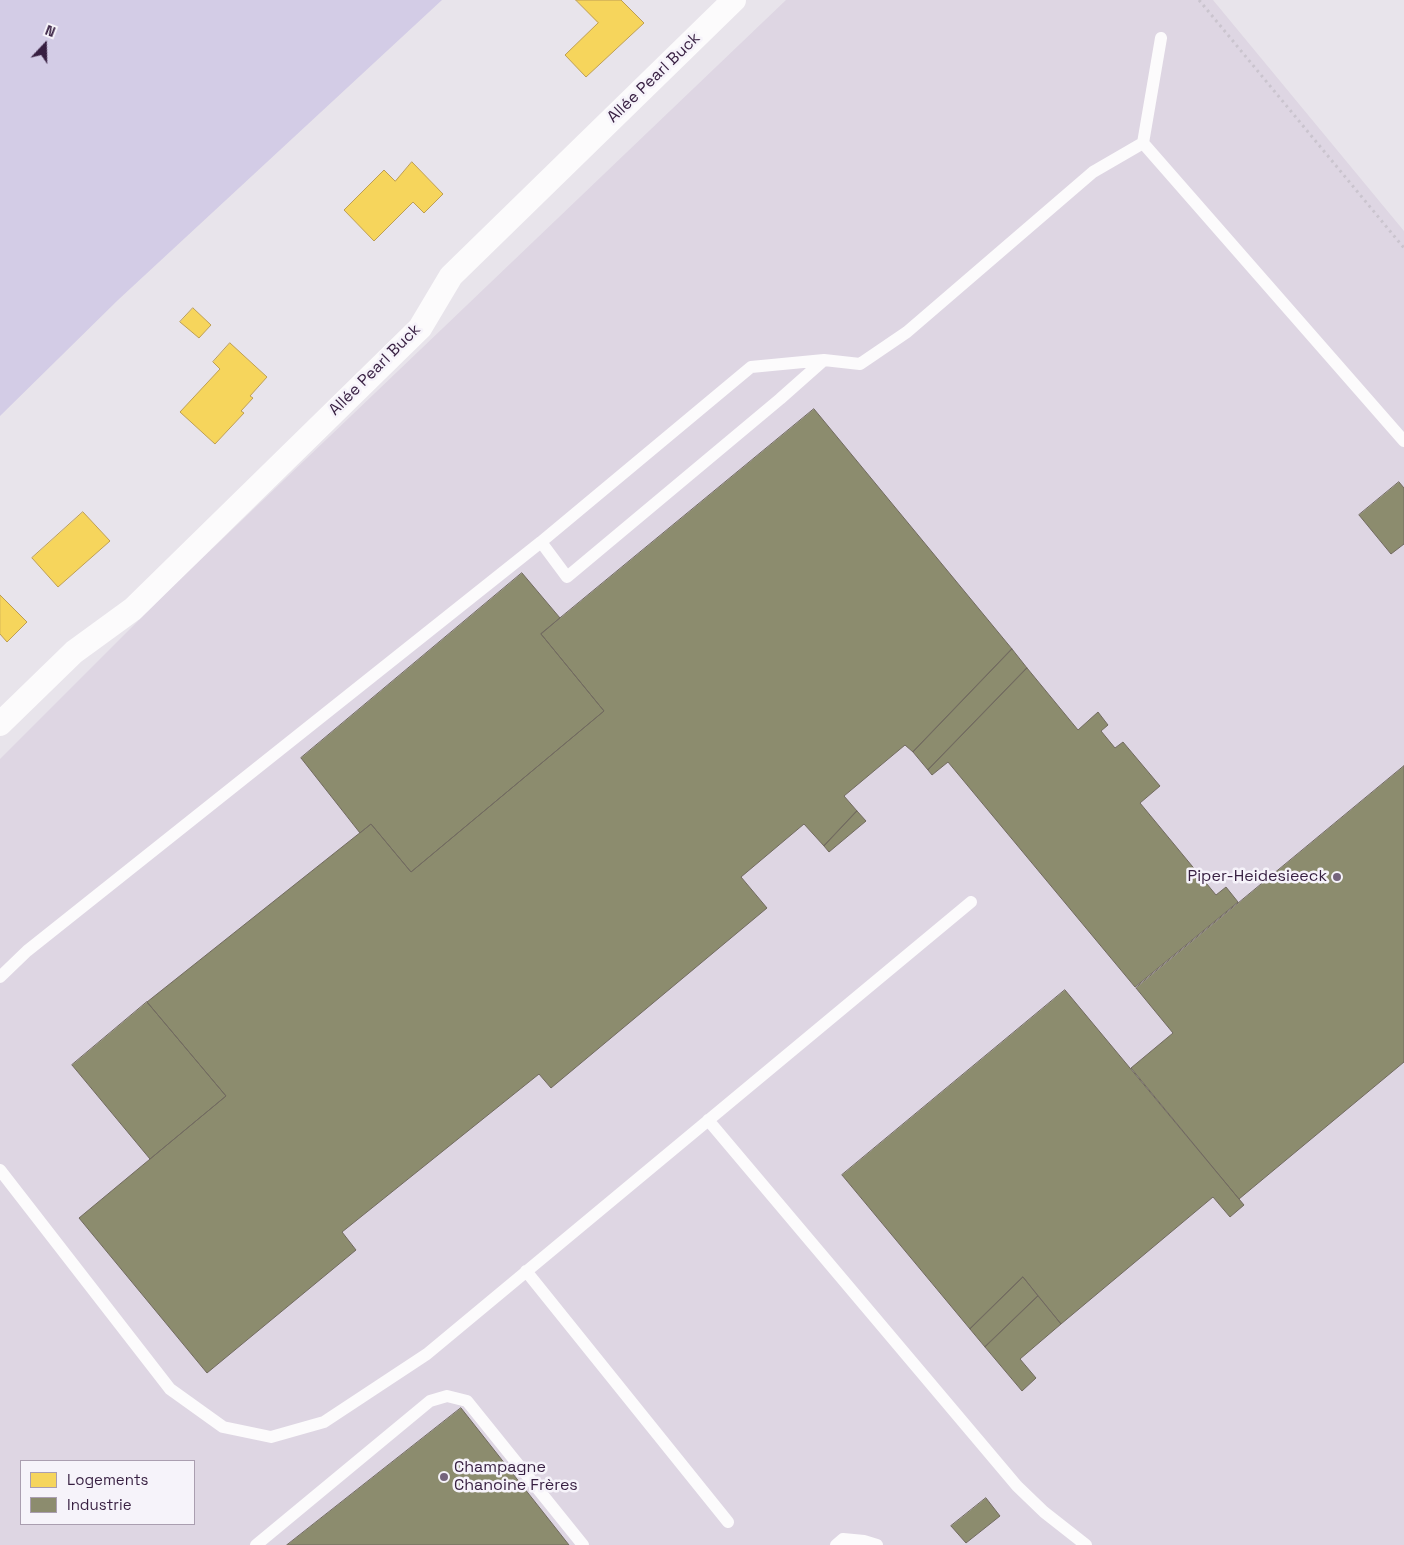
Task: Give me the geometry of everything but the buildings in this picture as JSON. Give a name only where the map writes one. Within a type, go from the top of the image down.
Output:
[{"type":"street","name":"Allée Pearl Buck","points":[[0,724],[74,652],[133,609],[420,328],[451,276],[734,0]]},
{"type":"lane","points":[[1144,143],[1161,38]]},
{"type":"lane","points":[[0,978],[28,951],[541,542],[752,367],[824,360],[860,364],[907,332],[1093,172],[1144,143]]},
{"type":"lane","points":[[1144,143],[1404,441]]},
{"type":"lane","points":[[541,542],[567,577],[824,360]]},
{"type":"lane","points":[[0,1170],[170,1389],[223,1427],[271,1437],[324,1422],[427,1354],[971,902]]},
{"type":"lane","points":[[708,1120],[1017,1486],[1044,1512],[1086,1545]]},
{"type":"lane","points":[[526,1272],[728,1522]]},
{"type":"lane","points":[[256,1545],[430,1401],[447,1396],[466,1401],[583,1545]]},
{"type":"lane","points":[[836,1545],[843,1539],[864,1540],[877,1545]]},
{"type":"path","points":[[1199,0],[1404,248]]},
{"type":"shaded area","points":[[0,0],[442,0],[118,300],[0,416]]},
{"type":"shaded area","points":[[786,0],[1213,0],[1404,231],[1404,1545],[0,1545],[0,759],[170,589]]},
{"type":"place","name":"Piper-Heidesieeck","points":[[1337,877]]},
{"type":"place","name":"Champagne Chanoine Frères","points":[[444,1477]]}]
